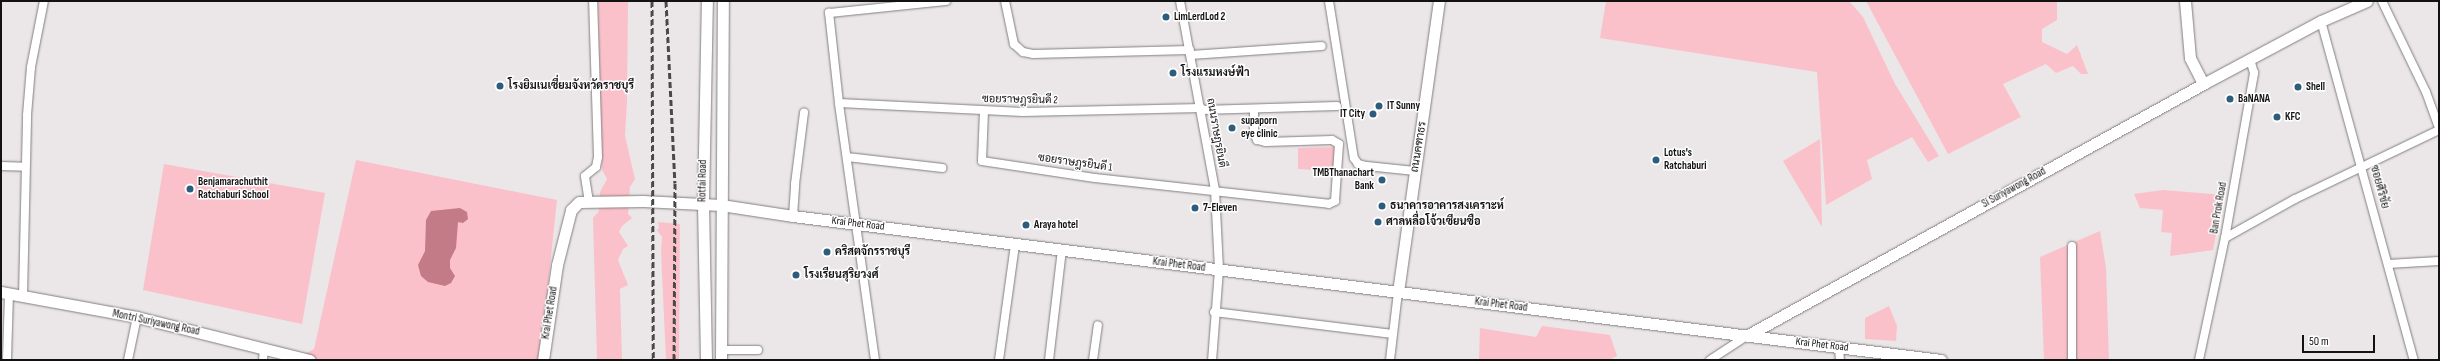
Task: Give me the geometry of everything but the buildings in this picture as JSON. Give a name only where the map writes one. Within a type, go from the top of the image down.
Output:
[{"type":"main road","name":"Rotfai Road","points":[[706,360],[702,204],[707,1]]},
{"type":"main road","name":"Rotfai Road","points":[[721,355],[723,291],[720,205],[723,1]]},
{"type":"main road","name":"ถนนคฑาธร","points":[[1398,292],[1439,1]]},
{"type":"main road","points":[[2185,1],[2190,58],[2203,84]]},
{"type":"main road","name":"Si Suriyawong Road","points":[[2321,21],[2346,1]]},
{"type":"main road","name":"Si Suriyawong Road","points":[[1748,335],[2203,84],[2321,21],[2367,1]]},
{"type":"main road","name":"Krai Phet Road","points":[[543,360],[557,264],[571,210],[579,202],[635,201],[720,205],[793,216],[1748,335],[1935,360]]},
{"type":"main road","name":"Montri Suriyawong Road","points":[[5,293],[137,317],[310,360]]},
{"type":"street","points":[[23,296],[25,167],[31,66],[44,1]]},
{"type":"street","points":[[591,202],[585,176],[596,167],[598,157],[593,1]]},
{"type":"street","points":[[875,360],[839,103],[829,13],[946,1]]},
{"type":"street","points":[[1005,1],[1014,44],[1023,52],[1033,54],[1191,53],[1322,46]]},
{"type":"street","name":"ถนนราษฎรยินดี","points":[[1180,1],[1191,53],[1215,190],[1219,270],[1214,312],[1212,360]]},
{"type":"street","points":[[1329,1],[1354,158],[1358,164],[1367,166],[1415,171]]},
{"type":"street","points":[[2382,1],[2426,92],[2439,127]]},
{"type":"street","name":"ซอยศิริชัย","points":[[2321,21],[2414,360]]},
{"type":"street","name":"Ban Prok Road","points":[[2199,360],[2225,238],[2254,73],[2250,59]]},
{"type":"street","name":"ซอยราษฎรยินดี 2","points":[[839,103],[984,111],[1254,110],[1337,106]]},
{"type":"street","points":[[1215,190],[1329,204],[1335,201],[1339,144],[1332,140],[1266,142],[1257,140],[1254,134],[1254,110]]},
{"type":"street","name":"ซอยราษฎรยินดี 1","points":[[984,111],[982,161],[1095,178],[1215,190]]},
{"type":"street","points":[[793,216],[795,184],[804,113]]},
{"type":"street","points":[[2225,238],[2295,199],[2361,166],[2439,130]]},
{"type":"street","points":[[847,157],[942,168]]},
{"type":"street","points":[[1,166],[25,167]]},
{"type":"street","points":[[999,360],[1015,244]]},
{"type":"street","points":[[2072,246],[2072,360]]},
{"type":"street","points":[[1049,360],[1062,250]]},
{"type":"street","points":[[2388,264],[2439,261]]},
{"type":"street","points":[[1390,360],[1398,292]]},
{"type":"street","points":[[5,293],[7,360]]},
{"type":"street","points":[[1214,312],[1393,334]]},
{"type":"street","points":[[128,360],[137,317]]},
{"type":"street","points":[[1093,360],[1098,325]]},
{"type":"street","name":"Si Suriyawong Road","points":[[1710,360],[1748,335]]},
{"type":"street","points":[[1839,347],[1840,360]]},
{"type":"street","points":[[263,360],[264,348]]},
{"type":"street","points":[[721,355],[758,350]]},
{"type":"shaded area","points":[[598,1],[628,1],[627,101],[625,136],[635,179],[630,187],[628,214],[632,218],[622,226],[619,232],[628,246],[623,249],[618,260],[628,285],[620,289],[622,360],[597,360],[593,218],[599,211],[600,192],[607,179],[602,170]]},
{"type":"shaded area","points":[[1606,1],[1849,1],[1863,17],[1895,84],[1939,156],[1928,162],[1912,137],[1867,160],[1872,179],[1826,205],[1817,72],[1600,38]]},
{"type":"shaded area","points":[[1866,1],[2057,1],[2057,20],[2042,29],[2042,42],[2067,54],[2077,45],[2088,74],[2081,74],[2073,66],[2056,73],[2046,64],[2003,84],[2021,117],[1948,154]]},
{"type":"shaded area","points":[[1820,139],[1822,227],[1783,161]]},
{"type":"shaded area","points":[[1336,147],[1333,171],[1298,169],[1298,148]]},
{"type":"shaded area","points":[[356,160],[557,200],[540,360],[310,360],[298,357],[314,349]]},
{"type":"shaded area","points":[[164,164],[325,193],[302,324],[143,290]]},
{"type":"shaded area","points":[[2163,190],[2224,195],[2213,250],[2170,256],[2172,233],[2161,232],[2163,210],[2140,208],[2134,194]]},
{"type":"shaded area","points":[[460,208],[467,212],[468,219],[463,223],[458,222],[456,248],[450,260],[450,268],[455,276],[451,283],[445,286],[428,282],[421,276],[418,265],[425,251],[426,220],[431,211]]},
{"type":"shaded area","points":[[658,222],[680,224],[679,360],[666,360],[661,252],[662,237],[657,230],[659,228]]},
{"type":"shaded area","points":[[2100,231],[2106,268],[2109,360],[2044,360],[2040,257]]},
{"type":"shaded area","points":[[1889,306],[1897,326],[1896,341],[1865,339],[1865,318]]},
{"type":"shaded area","points":[[1542,326],[1610,335],[1617,356],[1609,360],[1479,360],[1480,328],[1536,337]]},
{"type":"railway","points":[[652,1],[653,360]]},
{"type":"railway","points":[[666,1],[675,183],[674,360]]},
{"type":"place","name":"LimLerdLod 2","points":[[1166,17]]},
{"type":"place","name":"โรงแรมหงษ์ฟ้า","points":[[1173,73]]},
{"type":"place","name":"โรงยิมเนเซี่ยมจังหวัดราชบุรี","points":[[500,86]]},
{"type":"place","name":"Shell","points":[[2298,87]]},
{"type":"place","name":"BaNANA","points":[[2230,99]]},
{"type":"place","name":"IT Sunny","points":[[1379,106]]},
{"type":"place","name":"IT City","points":[[1373,114]]},
{"type":"place","name":"KFC","points":[[2277,117]]},
{"type":"place","name":"supaporn eye clinic","points":[[1232,128]]},
{"type":"place","name":"Lotus's Ratchaburi","points":[[1656,160]]},
{"type":"place","name":"TMBThanachart Bank","points":[[1382,180]]},
{"type":"place","name":"Benjamarachuthit Ratchaburi School","points":[[190,189]]},
{"type":"place","name":"ธนาคารอาคารสงเคราะห์","points":[[1382,206]]},
{"type":"place","name":"7-Eleven","points":[[1195,208]]},
{"type":"place","name":"ศาลหลื่อโจ้วเซียนซือ","points":[[1378,222]]},
{"type":"place","name":"Araya hotel","points":[[1026,225]]},
{"type":"place","name":"คริสตจักรราชบุรี","points":[[827,252]]},
{"type":"place","name":"โรงเรียนสุริยวงศ์","points":[[796,275]]}]
